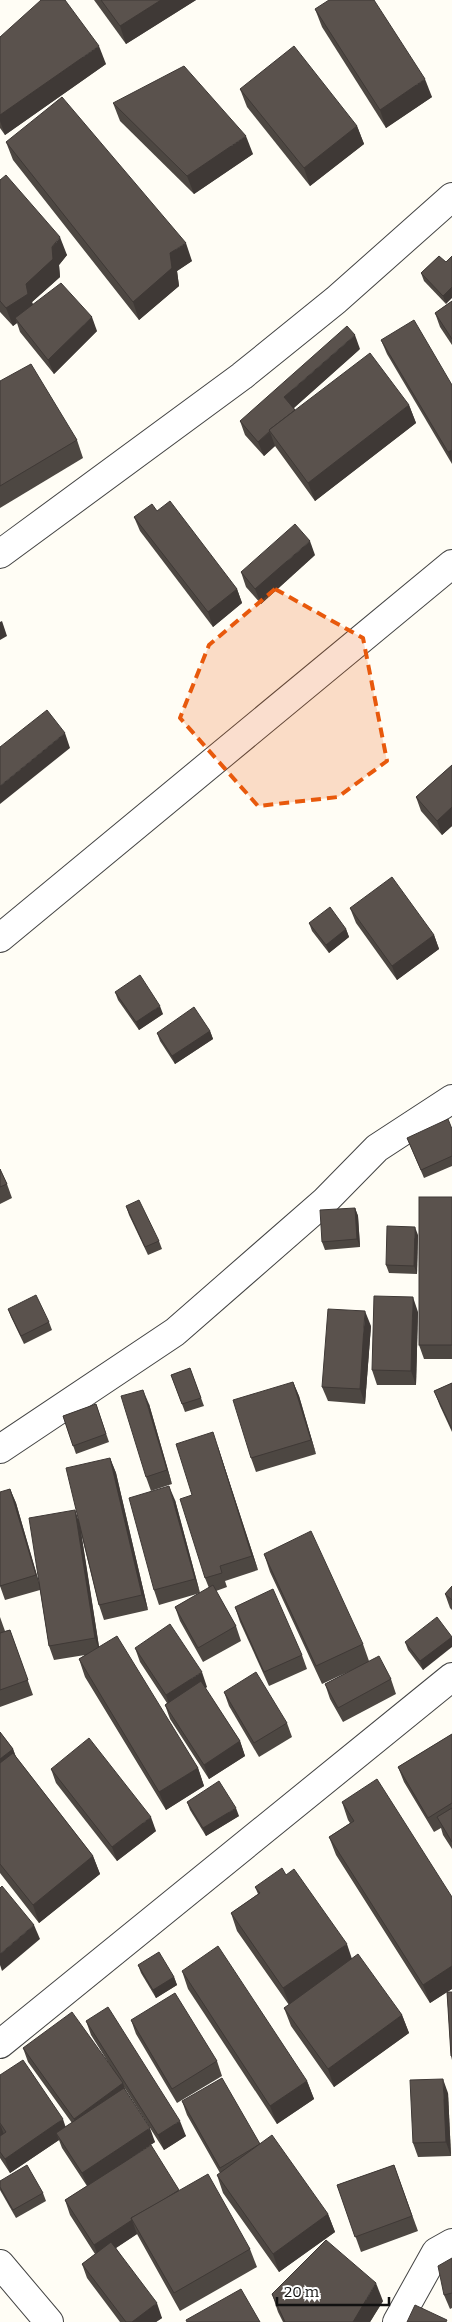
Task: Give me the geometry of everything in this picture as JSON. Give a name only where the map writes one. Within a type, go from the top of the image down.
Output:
[{"type":"street","points":[[0,554],[242,376],[336,300],[452,197]]},
{"type":"street","points":[[0,938],[452,564]]},
{"type":"street","points":[[0,1449],[175,1332],[325,1201],[377,1148],[452,1099]]},
{"type":"street","points":[[0,2044],[452,1677]]},
{"type":"street","points":[[397,2322],[436,2252],[452,2243]]},
{"type":"street","points":[[0,2264],[49,2322]]},
{"type":"highlighted area","points":[[275,589],[363,638],[387,761],[338,797],[258,806],[180,718],[209,645]]},
{"type":"building","points":[[41,0],[65,0],[99,46],[0,115],[0,37]]},
{"type":"building","points":[[101,0],[161,0],[120,26]]},
{"type":"building","points":[[329,0],[374,0],[425,79],[380,110],[315,9]]},
{"type":"building","points":[[294,46],[357,126],[304,168],[240,89]]},
{"type":"building","points":[[184,66],[246,136],[187,176],[113,103]]},
{"type":"building","points":[[62,97],[186,243],[170,253],[172,268],[133,302],[6,142]]},
{"type":"building","points":[[6,175],[60,237],[52,247],[53,259],[26,284],[28,294],[6,308],[0,301],[0,180]]},
{"type":"building","points":[[439,256],[446,262],[452,256],[452,287],[443,296],[421,273]]},
{"type":"building","points":[[61,283],[92,317],[48,360],[15,318]]},
{"type":"building","points":[[452,301],[452,339],[435,313]]},
{"type":"building","points":[[414,320],[452,385],[452,450],[448,452],[381,340]]},
{"type":"building","points":[[347,326],[355,335],[284,397],[295,410],[269,430],[258,442],[240,421]]},
{"type":"building","points":[[370,353],[409,405],[308,483],[269,430]]},
{"type":"building","points":[[31,364],[77,440],[0,486],[0,381]]},
{"type":"building","points":[[170,501],[237,589],[208,612],[134,517],[152,504],[157,511]]},
{"type":"building","points":[[295,524],[310,541],[255,589],[241,572]]},
{"type":"building","points":[[47,710],[65,733],[0,786],[0,747]]},
{"type":"building","points":[[452,765],[452,807],[437,821],[416,797]]},
{"type":"building","points":[[392,877],[434,935],[392,966],[350,908]]},
{"type":"building","points":[[330,907],[346,929],[326,945],[309,923]]},
{"type":"building","points":[[140,975],[160,1006],[136,1022],[115,992]]},
{"type":"building","points":[[194,1007],[210,1031],[172,1056],[157,1033]]},
{"type":"building","points":[[448,1119],[452,1129],[452,1156],[421,1170],[407,1138]]},
{"type":"building","points":[[0,1169],[7,1184],[0,1187]]},
{"type":"building","points":[[419,1197],[452,1197],[452,1345],[419,1345]]},
{"type":"building","points":[[139,1200],[159,1241],[145,1247],[126,1206]]},
{"type":"building","points":[[355,1208],[357,1239],[322,1242],[320,1210]]},
{"type":"building","points":[[387,1226],[415,1227],[414,1266],[386,1265]]},
{"type":"building","points":[[36,1295],[49,1322],[21,1336],[8,1309]]},
{"type":"building","points":[[374,1296],[413,1297],[411,1371],[372,1370]]},
{"type":"building","points":[[328,1309],[365,1311],[360,1389],[322,1387]]},
{"type":"building","points":[[190,1368],[201,1398],[182,1404],[171,1375]]},
{"type":"building","points":[[293,1382],[311,1440],[251,1458],[233,1400]]},
{"type":"building","points":[[452,1383],[452,1429],[434,1391]]},
{"type":"building","points":[[143,1390],[167,1470],[146,1477],[121,1396]]},
{"type":"building","points":[[96,1404],[106,1434],[73,1446],[63,1416]]},
{"type":"building","points":[[213,1432],[252,1556],[220,1566],[222,1573],[205,1578],[180,1499],[192,1495],[176,1444]]},
{"type":"building","points":[[110,1458],[142,1595],[99,1605],[66,1468]]},
{"type":"building","points":[[169,1486],[195,1579],[154,1590],[129,1498]]},
{"type":"building","points":[[10,1489],[36,1575],[0,1586],[0,1492]]},
{"type":"building","points":[[75,1510],[95,1638],[49,1646],[29,1518]]},
{"type":"building","points":[[311,1531],[363,1644],[316,1666],[264,1554]]},
{"type":"building","points":[[213,1585],[236,1626],[198,1648],[175,1607]]},
{"type":"building","points":[[452,1586],[452,1600],[445,1594]]},
{"type":"building","points":[[273,1589],[302,1655],[264,1672],[235,1607]]},
{"type":"building","points":[[437,1617],[452,1637],[420,1661],[405,1642]]},
{"type":"building","points":[[170,1624],[202,1672],[166,1695],[135,1648]]},
{"type":"building","points":[[10,1630],[28,1680],[0,1690],[0,1633]]},
{"type":"building","points":[[117,1636],[198,1768],[159,1792],[79,1659]]},
{"type":"building","points":[[379,1656],[391,1679],[338,1708],[325,1684]]},
{"type":"building","points":[[256,1672],[287,1723],[254,1743],[224,1692]]},
{"type":"building","points":[[201,1681],[240,1741],[204,1765],[165,1705]]},
{"type":"building","points":[[0,1732],[13,1749],[0,1759]]},
{"type":"building","points":[[452,1734],[452,1803],[428,1818],[398,1767]]},
{"type":"building","points":[[89,1738],[151,1817],[112,1847],[51,1769]]},
{"type":"building","points":[[13,1753],[93,1856],[33,1905],[0,1864],[0,1763]]},
{"type":"building","points":[[377,1779],[452,1897],[452,1966],[423,1985],[329,1837],[354,1821],[342,1802]]},
{"type":"building","points":[[219,1781],[236,1808],[203,1828],[187,1802]]},
{"type":"building","points":[[452,1808],[452,1842],[437,1817]]},
{"type":"building","points":[[282,1868],[286,1875],[294,1869],[347,1944],[283,1988],[231,1913],[260,1893],[255,1887]]},
{"type":"building","points":[[2,1886],[34,1925],[0,1954],[0,1888]]},
{"type":"building","points":[[218,1946],[307,2081],[270,2106],[182,1971]]},
{"type":"building","points":[[159,1952],[174,1977],[153,1990],[138,1965]]},
{"type":"building","points":[[358,1954],[402,2015],[328,2069],[284,2008]]},
{"type":"building","points":[[447,1992],[452,1992],[452,2056],[451,2056]]},
{"type":"building","points":[[175,1993],[217,2061],[172,2089],[131,2020]]},
{"type":"building","points":[[108,2007],[180,2121],[158,2135],[86,2021]]},
{"type":"building","points":[[72,2012],[123,2083],[74,2119],[23,2048]]},
{"type":"building","points":[[23,2060],[63,2119],[5,2159],[0,2152],[0,2136],[6,2132],[0,2123],[0,2075]]},
{"type":"building","points":[[222,2078],[260,2144],[220,2168],[182,2101]]},
{"type":"building","points":[[443,2079],[446,2142],[413,2143],[410,2080]]},
{"type":"building","points":[[124,2088],[150,2128],[82,2173],[56,2133]]},
{"type":"building","points":[[272,2135],[328,2214],[273,2254],[217,2175]]},
{"type":"building","points":[[151,2145],[179,2190],[131,2218],[132,2220],[94,2245],[65,2200]]},
{"type":"building","points":[[27,2165],[43,2193],[13,2210],[0,2187],[0,2181]]},
{"type":"building","points":[[394,2165],[412,2216],[355,2237],[337,2185]]},
{"type":"building","points":[[208,2174],[250,2249],[174,2293],[131,2218]]},
{"type":"building","points":[[326,2240],[376,2283],[353,2322],[285,2322],[272,2294]]},
{"type":"building","points":[[111,2242],[157,2303],[132,2322],[126,2322],[82,2264]]},
{"type":"building","points":[[452,2258],[452,2293],[444,2295],[438,2266]]},
{"type":"building","points":[[241,2289],[260,2322],[187,2322],[186,2320]]},
{"type":"building","points":[[415,2305],[447,2320],[446,2322],[407,2322]]}]
